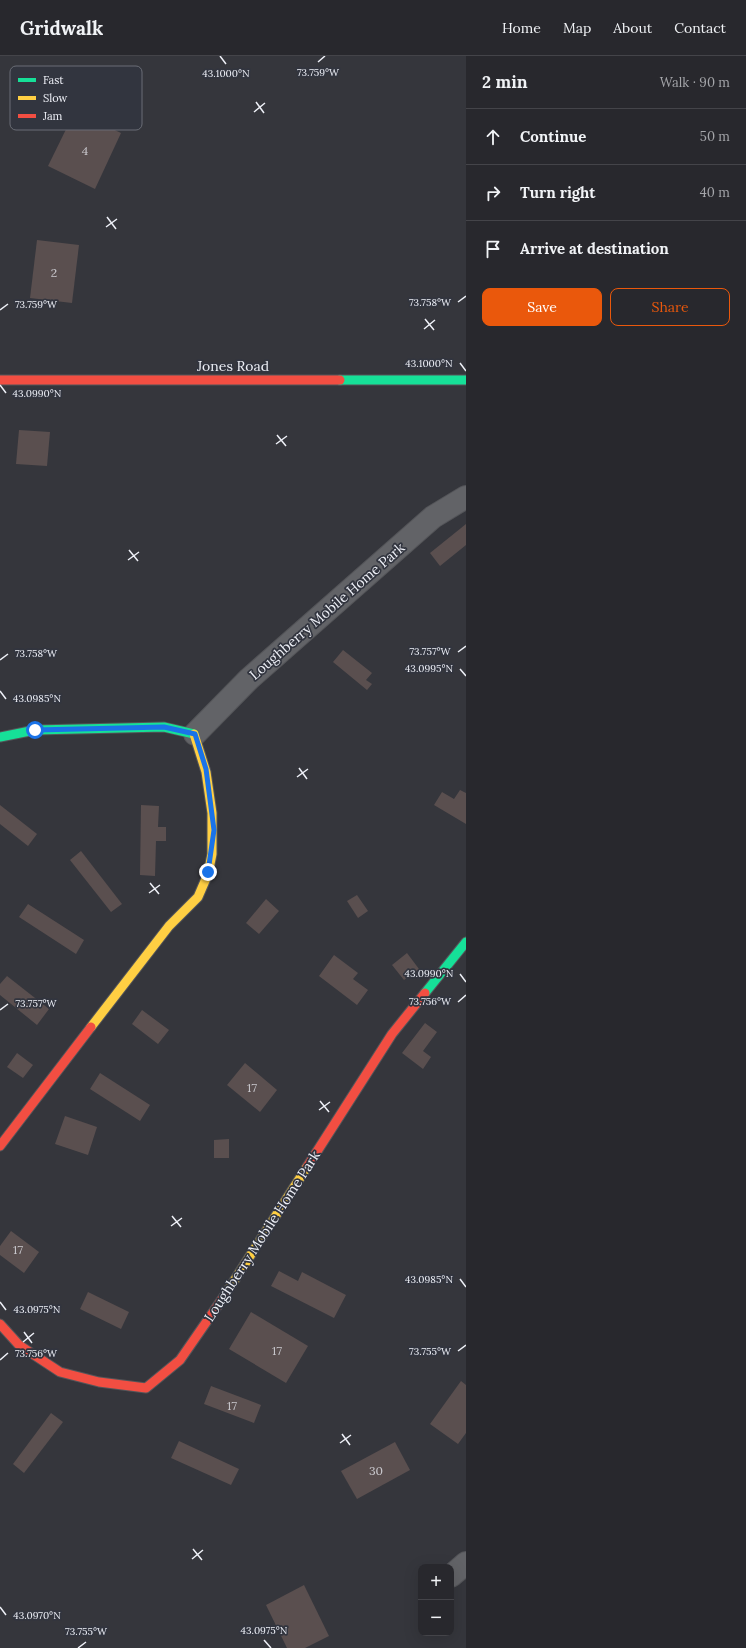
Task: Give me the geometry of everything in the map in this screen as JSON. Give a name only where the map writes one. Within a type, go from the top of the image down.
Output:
[{"type":"street","name":"Jones Road","points":[[0,380],[466,380]]},
{"type":"street","name":"Loughberry Mobile Home Park","points":[[195,734],[249,679],[433,517],[466,497]]},
{"type":"street","points":[[0,737],[35,730],[164,727],[195,734],[206,769],[214,830],[208,872],[200,894],[169,926],[0,1146]]},
{"type":"street","name":"Loughberry Mobile Home Park","points":[[0,1324],[19,1345],[60,1372],[99,1382],[146,1388],[180,1360],[229,1289],[392,1034],[466,942]]},
{"type":"street","points":[[454,1573],[466,1563]]},
{"type":"building","points":[[66,130],[115,130],[121,133],[95,189],[48,166]]},
{"type":"building","points":[[37,240],[79,245],[72,303],[30,298]]},
{"type":"building","points":[[19,430],[50,432],[47,466],[16,464]]},
{"type":"building","points":[[466,524],[466,545],[440,566],[430,553]]},
{"type":"building","points":[[343,650],[372,673],[366,680],[372,684],[367,690],[333,662]]},
{"type":"building","points":[[460,790],[466,793],[466,824],[434,805],[442,792],[454,799]]},
{"type":"building","points":[[0,805],[37,834],[28,846],[0,824]]},
{"type":"building","points":[[141,805],[159,806],[158,827],[166,827],[166,841],[156,841],[155,876],[140,875]]},
{"type":"building","points":[[81,851],[122,904],[111,912],[70,860]]},
{"type":"building","points":[[357,895],[368,911],[358,918],[347,901]]},
{"type":"building","points":[[266,899],[279,911],[259,934],[246,923]]},
{"type":"building","points":[[28,904],[84,940],[76,954],[19,917]]},
{"type":"building","points":[[407,953],[419,969],[404,980],[392,965]]},
{"type":"building","points":[[334,955],[358,973],[353,979],[368,990],[357,1005],[319,976]]},
{"type":"building","points":[[7,976],[49,1009],[37,1025],[0,995],[0,984]]},
{"type":"building","points":[[142,1010],[169,1030],[158,1044],[132,1024]]},
{"type":"building","points":[[425,1023],[437,1032],[423,1051],[431,1057],[423,1069],[402,1053]]},
{"type":"building","points":[[17,1053],[33,1065],[23,1078],[7,1067]]},
{"type":"building","points":[[245,1063],[277,1090],[260,1112],[227,1085]]},
{"type":"building","points":[[100,1073],[150,1105],[140,1121],[90,1089]]},
{"type":"building","points":[[65,1116],[97,1127],[88,1155],[55,1144]]},
{"type":"building","points":[[229,1139],[229,1158],[214,1158],[214,1140]]},
{"type":"building","points":[[11,1231],[39,1252],[24,1273],[0,1255],[0,1246]]},
{"type":"building","points":[[279,1271],[298,1281],[302,1272],[346,1295],[334,1318],[271,1286]]},
{"type":"building","points":[[88,1292],[129,1312],[121,1329],[80,1309]]},
{"type":"building","points":[[251,1312],[308,1346],[286,1383],[229,1349]]},
{"type":"building","points":[[461,1381],[466,1385],[466,1433],[458,1444],[430,1424]]},
{"type":"building","points":[[211,1386],[261,1405],[254,1423],[204,1404]]},
{"type":"building","points":[[51,1413],[63,1422],[24,1473],[13,1464]]},
{"type":"building","points":[[179,1441],[239,1469],[231,1485],[171,1458]]},
{"type":"building","points":[[395,1442],[410,1470],[357,1499],[341,1471]]},
{"type":"building","points":[[304,1585],[329,1636],[305,1648],[287,1648],[266,1605]]},
{"type":"traffic: fast","points":[[340,380],[466,380]]},
{"type":"traffic: fast","points":[[0,737],[35,730],[164,727],[194,734]]},
{"type":"traffic: fast","points":[[425,993],[466,942]]},
{"type":"traffic: slow","points":[[91,1027],[169,926],[198,897],[208,874],[212,854],[212,813],[206,772],[194,734]]},
{"type":"traffic: slow","points":[[225,1295],[307,1167]]},
{"type":"traffic: jam","points":[[0,380],[340,380]]},
{"type":"traffic: jam","points":[[307,1167],[392,1034],[425,993]]},
{"type":"traffic: jam","points":[[0,1146],[91,1027]]},
{"type":"traffic: jam","points":[[0,1324],[19,1345],[60,1372],[99,1382],[146,1388],[180,1360],[225,1295]]},
{"type":"route","points":[[35,730],[164,727],[195,734],[206,769],[214,830],[208,872]]}]
